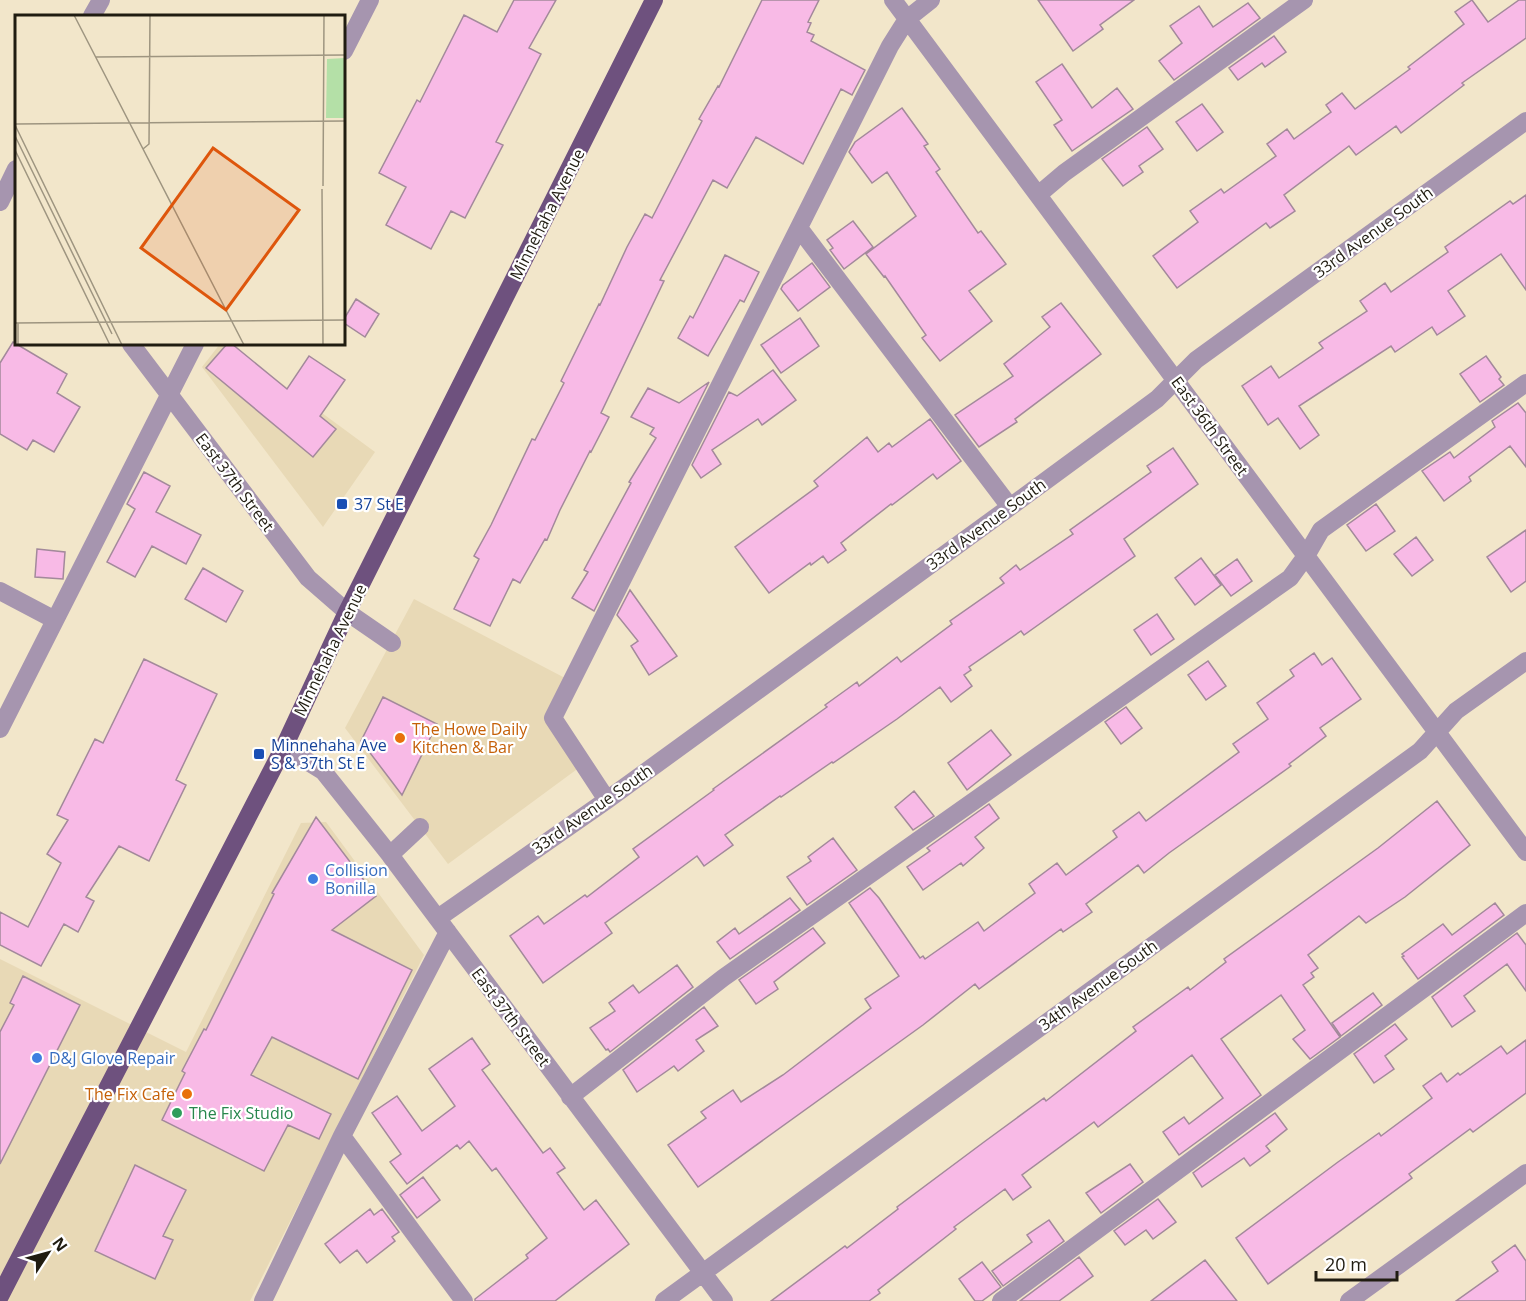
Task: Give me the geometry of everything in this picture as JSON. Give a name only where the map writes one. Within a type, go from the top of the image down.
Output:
[{"type":"main road","name":"Minnehaha Avenue","points":[[0,1296],[284,747],[347,612],[654,0]]},
{"type":"street","points":[[93,15],[101,0]]},
{"type":"street","points":[[345,49],[370,0]]},
{"type":"street","name":"East 36th Street","points":[[893,0],[1526,852]]},
{"type":"street","points":[[607,800],[553,718],[890,46],[907,19],[931,0]]},
{"type":"street","points":[[1038,195],[1064,173],[1304,0]]},
{"type":"street","name":"33rd Avenue South","points":[[443,925],[607,800],[1157,399],[1196,360],[1526,121]]},
{"type":"street","points":[[0,202],[11,176]]},
{"type":"street","points":[[800,228],[1010,507]]},
{"type":"street","name":"East 37th Street","points":[[132,345],[308,578],[347,612],[392,643]]},
{"type":"street","points":[[0,729],[194,345]]},
{"type":"street","points":[[570,1096],[723,978],[1290,578],[1321,530],[1526,383]]},
{"type":"street","points":[[0,591],[55,620]]},
{"type":"street","name":"34th Avenue South","points":[[664,1301],[1420,751],[1456,711],[1526,661]]},
{"type":"street","name":"East 37th Street","points":[[284,747],[324,771],[443,925],[723,1301]]},
{"type":"street","points":[[390,855],[420,827]]},
{"type":"street","points":[[1001,1301],[1526,913]]},
{"type":"street","points":[[263,1301],[443,925]]},
{"type":"street","points":[[342,1136],[464,1301]]},
{"type":"street","points":[[1349,1301],[1526,1173]]},
{"type":"shaded area","points":[[219,345],[229,345],[375,452],[323,527],[202,367]]},
{"type":"shaded area","points":[[414,599],[565,678],[547,717],[580,767],[448,864],[345,728]]},
{"type":"shaded area","points":[[326,822],[424,955],[250,1301],[0,1301],[0,959],[186,1052],[301,823]]},
{"type":"building","points":[[514,0],[556,0],[529,48],[541,54],[496,142],[503,145],[465,218],[451,211],[431,249],[386,225],[406,187],[379,173],[417,100],[420,102],[464,15],[497,32]]},
{"type":"building","points":[[762,0],[819,0],[808,22],[811,23],[807,32],[814,35],[811,41],[865,70],[852,95],[841,89],[803,164],[756,137],[727,188],[713,180],[660,280],[664,281],[601,413],[609,417],[560,510],[547,540],[545,539],[520,583],[513,579],[490,626],[454,609],[479,559],[474,556],[532,439],[535,440],[564,383],[561,381],[627,247],[645,214],[652,218],[702,121],[699,119],[719,87]]},
{"type":"building","points":[[1038,0],[1134,0],[1100,25],[1103,29],[1073,51]]},
{"type":"building","points":[[1472,0],[1488,22],[1519,0],[1526,0],[1526,38],[1462,83],[1464,85],[1401,133],[1396,126],[1356,155],[1349,146],[1284,195],[1295,211],[1270,228],[1266,223],[1177,288],[1153,256],[1198,222],[1190,211],[1221,189],[1224,193],[1276,156],[1267,144],[1287,129],[1294,139],[1331,112],[1326,105],[1342,93],[1355,109],[1410,69],[1408,67],[1464,24],[1455,12]]},
{"type":"building","points":[[1248,3],[1260,18],[1174,80],[1159,61],[1182,43],[1170,26],[1199,6],[1213,27]]},
{"type":"building","points":[[1274,36],[1286,52],[1265,67],[1262,63],[1238,80],[1229,68]]},
{"type":"building","points":[[1062,64],[1092,108],[1117,88],[1133,109],[1072,151],[1054,125],[1062,120],[1036,82]]},
{"type":"building","points":[[1202,104],[1223,132],[1197,151],[1176,122]]},
{"type":"building","points":[[902,108],[928,144],[924,146],[940,169],[936,172],[978,233],[981,231],[1006,264],[969,291],[992,321],[940,361],[922,338],[926,335],[885,276],[866,254],[916,216],[887,172],[872,183],[849,152],[855,142]]},
{"type":"building","points":[[1147,127],[1163,149],[1139,166],[1143,172],[1123,186],[1102,159]]},
{"type":"building","points":[[1526,195],[1526,290],[1501,254],[1448,291],[1465,316],[1437,335],[1432,327],[1395,352],[1391,346],[1299,406],[1319,435],[1300,449],[1278,418],[1268,425],[1242,386],[1271,366],[1279,378],[1323,348],[1319,343],[1367,311],[1360,301],[1385,283],[1391,292],[1448,252],[1445,247],[1510,201],[1513,204]]},
{"type":"building","points":[[853,221],[873,247],[844,269],[830,250],[833,248],[827,240]]},
{"type":"building","points":[[725,255],[759,272],[744,302],[740,300],[708,356],[678,338],[690,316],[693,318]]},
{"type":"building","points":[[812,263],[830,287],[798,311],[781,289]]},
{"type":"building","points":[[356,299],[379,314],[365,337],[345,324],[345,317]]},
{"type":"building","points":[[1061,303],[1101,354],[1015,419],[1017,422],[979,447],[955,415],[1013,376],[1004,364],[1050,327],[1042,317]]},
{"type":"building","points":[[800,318],[819,346],[781,373],[761,345]]},
{"type":"building","points":[[13,342],[67,374],[57,393],[80,407],[54,452],[33,440],[27,450],[0,434],[0,363]]},
{"type":"building","points":[[226,345],[233,345],[287,389],[309,356],[345,380],[320,416],[336,429],[313,457],[206,368]]},
{"type":"building","points":[[1486,356],[1504,385],[1480,402],[1460,374]]},
{"type":"building","points":[[773,370],[796,400],[762,425],[758,419],[712,450],[721,464],[701,478],[692,465],[729,392],[737,396]]},
{"type":"building","points":[[709,382],[594,611],[572,598],[588,572],[584,570],[631,483],[629,482],[656,438],[650,434],[654,428],[631,417],[648,388],[679,403]]},
{"type":"building","points":[[1518,403],[1526,413],[1526,467],[1510,446],[1469,477],[1471,481],[1444,501],[1422,471],[1450,452],[1454,458],[1495,427],[1492,421]]},
{"type":"building","points":[[930,419],[961,461],[937,479],[933,474],[891,504],[841,543],[846,550],[828,563],[823,556],[769,593],[735,547],[818,486],[814,481],[867,437],[878,452],[889,443],[892,447]]},
{"type":"building","points":[[1173,448],[1198,484],[1124,539],[1135,556],[1024,635],[1021,631],[969,667],[971,670],[964,675],[972,686],[951,702],[940,687],[897,719],[725,835],[733,845],[704,866],[697,856],[605,923],[612,933],[543,983],[510,936],[538,916],[544,924],[585,895],[587,897],[639,857],[633,849],[827,707],[825,705],[857,682],[859,686],[897,657],[901,662],[952,624],[950,621],[1004,583],[1000,578],[1016,565],[1020,570],[1073,534],[1070,530],[1151,472],[1147,466]]},
{"type":"building","points":[[144,472],[170,486],[156,512],[201,535],[186,564],[152,546],[135,577],[107,562],[135,509],[127,504]]},
{"type":"building","points":[[1376,504],[1395,531],[1366,551],[1347,525]]},
{"type":"building","points":[[1526,530],[1526,581],[1511,592],[1487,557]]},
{"type":"building","points":[[1416,537],[1433,560],[1412,576],[1394,554]]},
{"type":"building","points":[[37,549],[65,552],[63,579],[35,577]]},
{"type":"building","points":[[1201,558],[1221,585],[1195,605],[1175,578]]},
{"type":"building","points":[[1237,559],[1252,581],[1231,596],[1215,575]]},
{"type":"building","points":[[203,568],[243,591],[226,622],[185,599]]},
{"type":"building","points":[[630,590],[677,656],[649,675],[631,646],[638,641],[617,615]]},
{"type":"building","points":[[1157,614],[1174,639],[1151,655],[1134,630]]},
{"type":"building","points":[[1314,653],[1322,665],[1332,658],[1361,699],[1320,728],[1326,736],[1289,764],[1291,766],[1144,873],[1138,865],[1086,904],[1092,912],[1063,932],[1061,929],[979,989],[975,984],[923,1025],[698,1187],[668,1145],[706,1118],[701,1112],[733,1090],[741,1102],[783,1075],[871,1008],[865,999],[899,976],[849,903],[870,888],[920,958],[923,956],[925,959],[978,922],[984,931],[1035,893],[1029,884],[1057,863],[1066,875],[1117,837],[1113,831],[1139,812],[1146,821],[1239,752],[1233,744],[1268,719],[1257,703],[1294,676],[1290,670]]},
{"type":"building","points":[[144,659],[217,694],[176,780],[186,785],[149,861],[119,846],[86,897],[94,901],[78,932],[64,924],[41,966],[0,945],[0,912],[28,927],[61,863],[47,854],[68,820],[57,815],[95,739],[103,743]]},
{"type":"building","points":[[1208,661],[1226,686],[1206,700],[1188,675]]},
{"type":"building","points":[[383,697],[437,724],[402,795],[361,741]]},
{"type":"building","points":[[1126,707],[1142,728],[1121,744],[1105,722]]},
{"type":"building","points":[[991,730],[1011,755],[967,790],[948,763]]},
{"type":"building","points":[[914,791],[934,816],[913,830],[895,807]]},
{"type":"building","points":[[1437,801],[1470,845],[1405,897],[1366,923],[1359,916],[1308,955],[1318,968],[1311,973],[1314,977],[1303,985],[1340,1037],[1310,1059],[1293,1039],[1305,1030],[1281,995],[1221,1039],[1261,1095],[1179,1155],[1163,1132],[1184,1117],[1189,1124],[1223,1098],[1192,1055],[1098,1127],[1094,1122],[1022,1175],[1031,1187],[1013,1200],[1005,1189],[954,1227],[956,1229],[878,1290],[880,1293],[869,1301],[771,1301],[845,1246],[847,1248],[898,1209],[897,1207],[1044,1098],[1046,1101],[1136,1031],[1133,1027],[1188,987],[1190,990],[1226,962],[1224,959],[1378,848]]},
{"type":"building","points":[[989,804],[999,818],[975,837],[984,848],[963,866],[961,863],[923,890],[907,867],[930,851],[927,848]]},
{"type":"building","points":[[316,817],[376,896],[332,930],[412,970],[358,1079],[272,1037],[251,1075],[331,1114],[319,1139],[288,1125],[264,1171],[162,1120],[185,1073],[182,1071],[204,1029],[206,1030],[274,894],[272,893]]},
{"type":"building","points":[[833,838],[857,870],[807,905],[787,877],[811,861],[808,857]]},
{"type":"building","points":[[790,898],[800,910],[730,959],[717,942],[735,928],[739,934]]},
{"type":"building","points":[[1495,903],[1504,915],[1418,979],[1402,954],[1443,924],[1452,935]]},
{"type":"building","points":[[813,928],[825,943],[774,982],[778,989],[756,1004],[739,980]]},
{"type":"building","points":[[1517,933],[1526,945],[1526,991],[1507,964],[1464,996],[1475,1011],[1452,1027],[1432,997]]},
{"type":"building","points":[[677,965],[693,987],[610,1052],[606,1050],[590,1028],[615,1011],[609,1003],[633,985],[639,993]]},
{"type":"building","points":[[23,976],[80,1005],[0,1164],[0,1032],[14,1005],[10,1003]]},
{"type":"building","points":[[1373,993],[1382,1005],[1341,1036],[1332,1023]]},
{"type":"building","points":[[704,1007],[718,1026],[696,1040],[704,1051],[678,1071],[674,1066],[637,1092],[623,1070]]},
{"type":"building","points":[[1395,1024],[1407,1039],[1385,1056],[1394,1069],[1374,1083],[1354,1054]]},
{"type":"building","points":[[472,1038],[490,1064],[482,1070],[543,1153],[550,1148],[565,1168],[557,1173],[584,1210],[596,1200],[629,1244],[555,1301],[475,1301],[528,1258],[526,1255],[547,1238],[496,1168],[492,1171],[469,1141],[460,1149],[457,1145],[407,1184],[390,1162],[401,1154],[372,1113],[397,1096],[422,1131],[455,1106],[429,1069]]},
{"type":"building","points":[[1526,1040],[1526,1093],[1473,1132],[1470,1129],[1409,1174],[1412,1178],[1268,1284],[1236,1238],[1338,1162],[1379,1133],[1381,1136],[1432,1098],[1423,1086],[1441,1073],[1447,1082],[1501,1046],[1507,1054]]},
{"type":"building","points":[[1275,1113],[1287,1129],[1266,1146],[1270,1151],[1250,1166],[1244,1158],[1202,1187],[1193,1173]]},
{"type":"building","points":[[1130,1164],[1143,1182],[1101,1213],[1086,1193]]},
{"type":"building","points":[[135,1165],[186,1190],[163,1236],[173,1240],[155,1279],[95,1251]]},
{"type":"building","points":[[423,1177],[440,1200],[417,1218],[400,1195]]},
{"type":"building","points":[[1158,1199],[1176,1222],[1153,1239],[1146,1230],[1125,1245],[1114,1231]]},
{"type":"building","points":[[370,1209],[374,1215],[382,1209],[399,1232],[392,1237],[395,1241],[367,1263],[357,1250],[340,1263],[325,1244]]},
{"type":"building","points":[[1049,1220],[1064,1241],[1003,1286],[992,1271],[1032,1242],[1027,1235]]},
{"type":"building","points":[[1515,1245],[1526,1261],[1526,1301],[1456,1301],[1498,1271],[1492,1262]]},
{"type":"building","points":[[1079,1257],[1093,1276],[1059,1301],[1020,1301]]},
{"type":"building","points":[[1205,1260],[1237,1301],[1151,1301]]},
{"type":"building","points":[[982,1262],[1001,1287],[982,1301],[975,1301],[959,1279]]},
{"type":"place","name":"37 St E","points":[[342,504]]},
{"type":"place","name":"The Howe Daily Kitchen & Bar","points":[[400,738]]},
{"type":"place","name":"Minnehaha Ave S & 37th St E","points":[[259,754]]},
{"type":"place","name":"Collision Bonilla","points":[[313,879]]},
{"type":"place","name":"D&J Glove Repair","points":[[37,1058]]},
{"type":"place","name":"The Fix Cafe","points":[[187,1094]]},
{"type":"place","name":"The Fix Studio","points":[[177,1113]]}]
